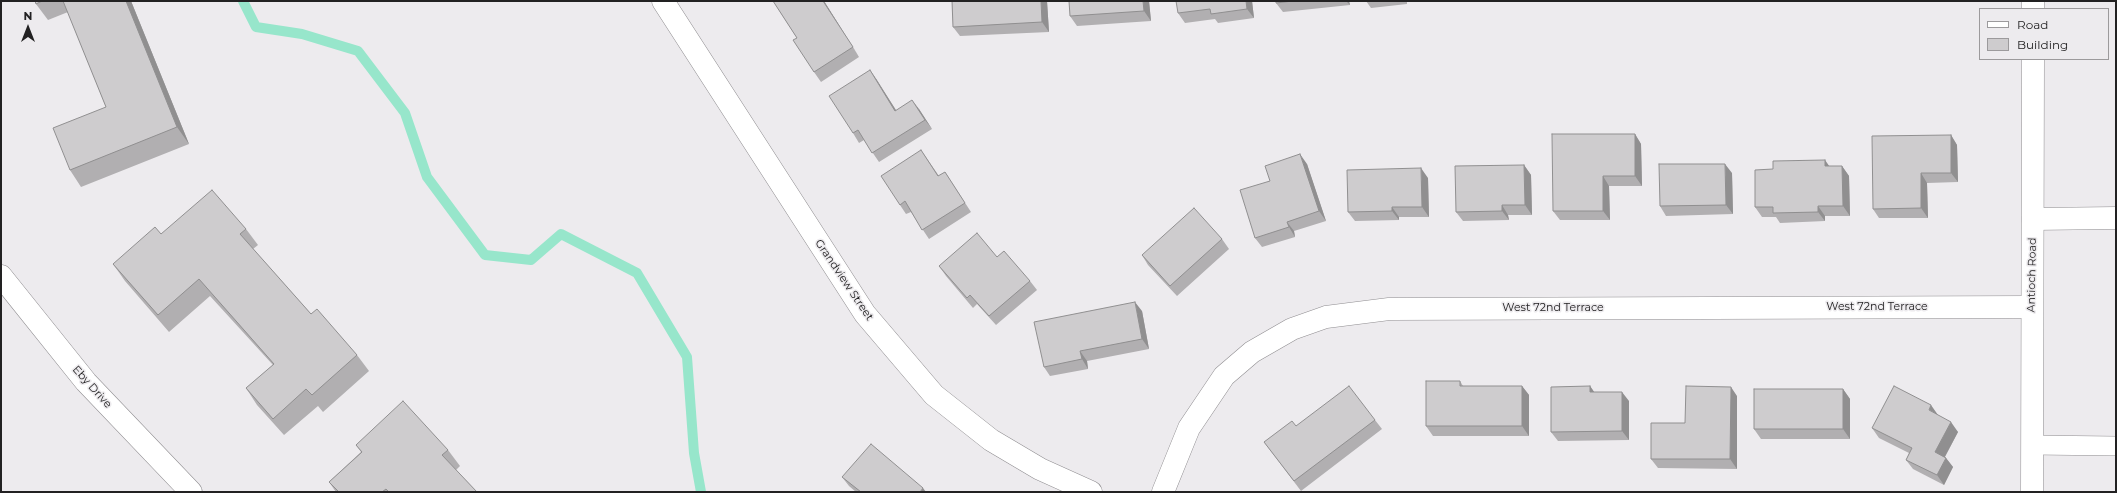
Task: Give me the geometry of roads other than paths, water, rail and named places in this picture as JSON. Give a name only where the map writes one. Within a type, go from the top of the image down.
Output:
[{"type":"street","name":"Grandview Street","points":[[663,1],[865,314],[934,395],[991,440],[1040,470],[1091,492]]},
{"type":"street","name":"Antioch Road","points":[[2032,492],[2031,307],[2033,219],[2033,60]]},
{"type":"street","points":[[2033,219],[2116,218]]},
{"type":"street","name":"Eby Drive","points":[[1,276],[86,382],[191,492]]},
{"type":"street","name":"West 72nd Terrace","points":[[1163,492],[1188,428],[1224,376],[1252,352],[1292,329],[1326,317],[1389,309],[2031,307]]},
{"type":"lane","points":[[2032,445],[2116,446]]},
{"type":"waterway","points":[[243,1],[256,27],[302,34],[358,51],[405,113],[427,177],[485,255],[531,260],[561,234],[637,273],[687,357],[694,453],[701,492]]}]
